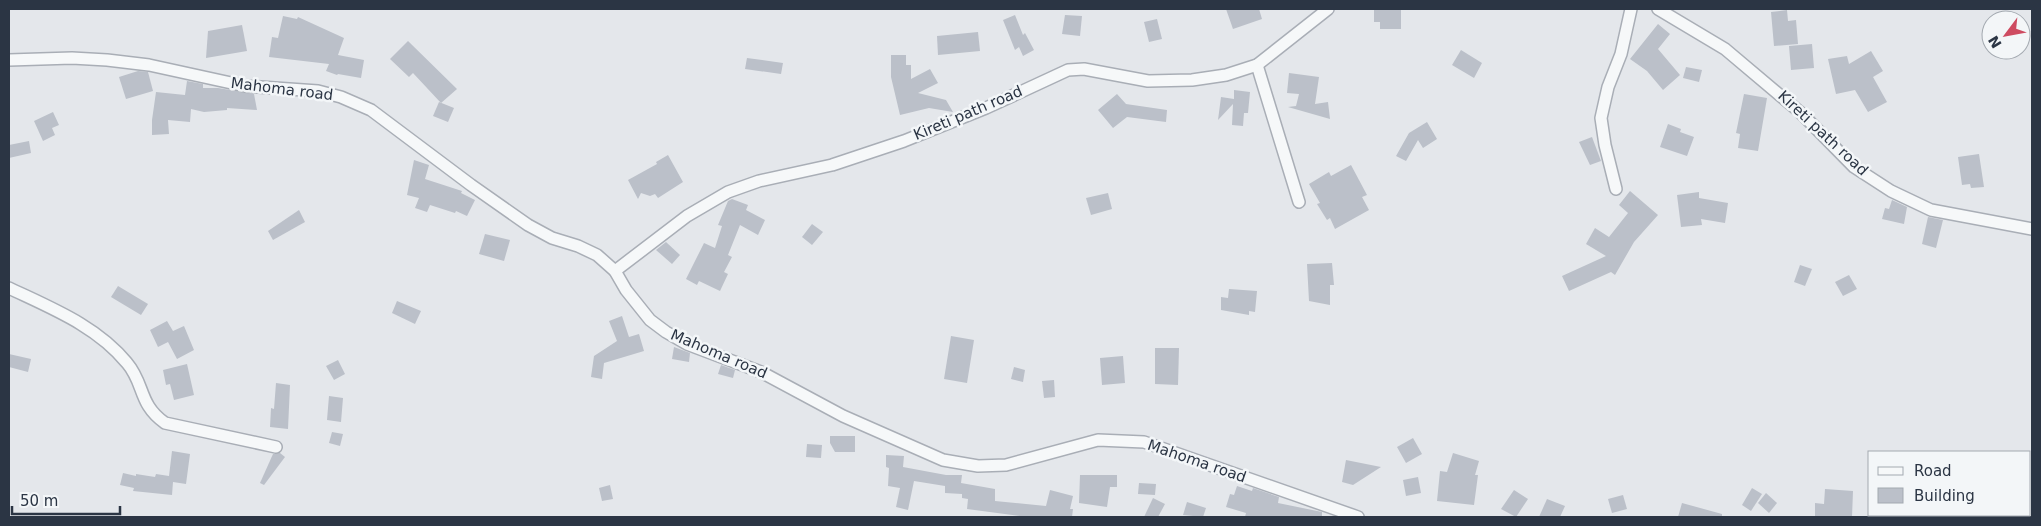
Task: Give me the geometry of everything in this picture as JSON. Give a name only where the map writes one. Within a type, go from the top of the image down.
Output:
[{"type":"street","name":"Kireti path road","points":[[615,271],[687,216],[728,192],[759,181],[832,165],[904,141],[986,108],[1068,70],[1084,69],[1148,80],[1192,80],[1226,75],[1257,66],[1328,9]]},
{"type":"street","points":[[1616,190],[1604,145],[1601,118],[1608,87],[1621,54],[1631,9]]},
{"type":"street","name":"Kireti path road","points":[[1658,9],[1724,49],[1802,113],[1854,167],[1891,191],[1931,210],[2032,229]]},
{"type":"street","name":"Mahoma road","points":[[9,60],[107,60],[180,70],[245,86],[299,88],[341,97],[371,110],[528,225],[552,238],[578,246],[597,255],[615,271],[626,290],[650,320],[666,332],[687,344],[761,372],[843,416],[942,460],[978,466],[1006,465],[1098,440],[1144,442],[1358,517]]},
{"type":"street","points":[[1257,66],[1298,202]]},
{"type":"street","points":[[9,288],[64,314],[109,343],[129,365],[152,414],[165,423],[276,447]]},
{"type":"building","points":[[1226,9],[1259,9],[1262,19],[1233,29]]},
{"type":"building","points":[[1374,9],[1401,9],[1401,29],[1380,29],[1380,22],[1374,22]]},
{"type":"building","points":[[1787,10],[1788,21],[1796,20],[1798,44],[1774,46],[1771,12]]},
{"type":"building","points":[[1015,15],[1023,35],[1025,33],[1034,50],[1023,56],[1019,47],[1015,50],[1003,20]]},
{"type":"building","points":[[1065,15],[1082,16],[1080,36],[1062,34]]},
{"type":"building","points":[[283,16],[297,19],[298,17],[344,38],[338,55],[364,60],[361,78],[337,75],[326,71],[329,64],[269,57],[272,37],[278,38]]},
{"type":"building","points":[[1157,19],[1162,39],[1149,42],[1144,22]]},
{"type":"building","points":[[1658,24],[1670,34],[1658,49],[1680,75],[1663,90],[1647,71],[1630,59]]},
{"type":"building","points":[[242,25],[247,51],[206,58],[208,31]]},
{"type":"building","points":[[978,32],[980,51],[938,55],[937,36]]},
{"type":"building","points":[[408,41],[457,89],[441,103],[413,73],[409,77],[390,59]]},
{"type":"building","points":[[1812,44],[1814,68],[1791,70],[1789,46]]},
{"type":"building","points":[[1461,50],[1482,63],[1474,78],[1452,65]]},
{"type":"building","points":[[1871,51],[1883,71],[1873,77],[1887,102],[1868,112],[1855,90],[1836,94],[1828,59],[1847,56],[1849,64]]},
{"type":"building","points":[[891,55],[906,55],[906,65],[911,65],[911,79],[930,69],[938,83],[918,93],[946,100],[953,112],[929,108],[900,115],[891,77]]},
{"type":"building","points":[[747,58],[783,63],[781,74],[745,69]]},
{"type":"building","points":[[1686,67],[1702,70],[1699,82],[1683,78]]},
{"type":"building","points":[[138,71],[148,72],[153,91],[126,99],[119,77]]},
{"type":"building","points":[[1289,73],[1319,77],[1315,104],[1328,102],[1330,119],[1288,107],[1296,106],[1299,94],[1287,93]]},
{"type":"building","points":[[187,81],[203,84],[203,88],[218,88],[254,94],[257,110],[227,108],[227,110],[204,112],[191,109],[190,122],[168,120],[169,134],[152,135],[156,92],[185,95]]},
{"type":"building","points":[[1234,90],[1250,92],[1248,113],[1244,113],[1243,126],[1232,125],[1233,104],[1218,120],[1221,97],[1234,99]]},
{"type":"building","points":[[1117,94],[1126,104],[1167,110],[1166,122],[1127,117],[1113,128],[1098,110]]},
{"type":"building","points":[[1744,94],[1767,98],[1758,151],[1738,148],[1740,134],[1736,133]]},
{"type":"building","points":[[439,102],[454,108],[448,122],[433,116]]},
{"type":"building","points":[[53,112],[59,125],[52,128],[55,135],[43,141],[34,121]]},
{"type":"building","points":[[1427,122],[1437,139],[1423,148],[1418,140],[1406,161],[1396,156],[1409,133]]},
{"type":"building","points":[[1668,124],[1681,129],[1680,132],[1694,137],[1687,156],[1660,147]]},
{"type":"building","points":[[1592,137],[1601,161],[1590,165],[1579,142]]},
{"type":"building","points":[[29,141],[31,153],[9,158],[9,145]]},
{"type":"building","points":[[1979,154],[1984,187],[1971,188],[1970,184],[1962,185],[1958,157]]},
{"type":"building","points":[[668,155],[683,182],[658,198],[655,194],[650,196],[641,193],[638,199],[628,180],[657,164],[656,162]]},
{"type":"building","points":[[414,160],[429,165],[425,179],[462,191],[461,193],[475,200],[467,216],[456,211],[455,213],[430,205],[427,212],[415,208],[419,198],[407,195]]},
{"type":"building","points":[[1351,165],[1367,195],[1362,197],[1369,210],[1335,229],[1330,218],[1327,220],[1317,204],[1320,203],[1309,184],[1329,172],[1331,176]]},
{"type":"building","points":[[1630,191],[1658,215],[1634,242],[1615,275],[1611,272],[1569,291],[1562,276],[1606,256],[1586,244],[1595,228],[1609,237],[1628,213],[1619,205]]},
{"type":"building","points":[[1699,192],[1699,198],[1728,203],[1725,223],[1701,219],[1702,225],[1681,227],[1677,195]]},
{"type":"building","points":[[1108,193],[1112,209],[1091,215],[1086,198]]},
{"type":"building","points":[[732,199],[748,205],[746,210],[765,220],[758,235],[740,225],[728,255],[732,257],[724,272],[728,274],[720,291],[699,281],[697,285],[686,279],[704,243],[715,248],[722,226],[718,225],[728,201]]},
{"type":"building","points":[[1892,200],[1907,207],[1904,224],[1882,219],[1885,208],[1889,209]]},
{"type":"building","points":[[299,210],[305,222],[273,240],[268,231]]},
{"type":"building","points":[[1928,217],[1943,220],[1936,248],[1922,244]]},
{"type":"building","points":[[812,224],[823,232],[812,245],[802,237]]},
{"type":"building","points":[[485,234],[510,240],[504,261],[479,254]]},
{"type":"building","points":[[666,242],[680,255],[672,264],[656,250]]},
{"type":"building","points":[[1332,263],[1334,285],[1330,285],[1330,305],[1309,301],[1307,264]]},
{"type":"building","points":[[1800,265],[1812,269],[1805,286],[1794,282]]},
{"type":"building","points":[[1849,275],[1857,289],[1843,296],[1835,282]]},
{"type":"building","points":[[118,286],[148,304],[141,315],[111,297]]},
{"type":"building","points":[[1229,289],[1257,291],[1255,312],[1249,311],[1249,315],[1221,310],[1221,297],[1228,298]]},
{"type":"building","points":[[397,301],[421,311],[415,324],[392,313]]},
{"type":"building","points":[[622,316],[629,337],[639,334],[644,351],[604,363],[602,379],[591,377],[594,356],[617,341],[609,321]]},
{"type":"building","points":[[167,321],[173,331],[184,326],[194,350],[177,359],[168,342],[158,347],[150,330]]},
{"type":"building","points":[[951,336],[974,340],[967,383],[944,379]]},
{"type":"building","points":[[674,347],[690,353],[689,362],[672,359]]},
{"type":"building","points":[[1155,348],[1179,348],[1178,385],[1155,384]]},
{"type":"building","points":[[9,354],[31,359],[28,372],[9,367]]},
{"type":"building","points":[[1123,356],[1125,383],[1102,385],[1100,358]]},
{"type":"building","points":[[338,360],[345,374],[334,380],[326,366]]},
{"type":"building","points":[[187,364],[194,395],[174,400],[170,384],[166,385],[163,370]]},
{"type":"building","points":[[721,365],[735,370],[733,378],[718,374]]},
{"type":"building","points":[[1014,367],[1025,370],[1023,382],[1011,379]]},
{"type":"building","points":[[1054,380],[1055,397],[1044,398],[1042,381]]},
{"type":"building","points":[[276,383],[290,385],[288,429],[270,427],[271,408],[274,409]]},
{"type":"building","points":[[329,396],[343,398],[341,422],[327,420]]},
{"type":"building","points":[[332,432],[343,434],[340,446],[329,443]]},
{"type":"building","points":[[830,436],[855,436],[855,452],[835,452],[830,443]]},
{"type":"building","points":[[1413,438],[1422,454],[1406,463],[1397,447]]},
{"type":"building","points":[[807,444],[822,445],[821,458],[806,457]]},
{"type":"building","points":[[172,451],[190,454],[186,484],[173,482],[172,495],[133,491],[134,488],[120,485],[123,473],[136,476],[136,474],[155,477],[156,474],[169,476]]},
{"type":"building","points":[[280,453],[285,457],[264,485],[260,483],[273,454]]},
{"type":"building","points":[[1453,453],[1479,461],[1475,475],[1478,475],[1474,505],[1437,501],[1440,471],[1447,472]]},
{"type":"building","points":[[886,455],[904,456],[903,467],[946,475],[962,475],[961,483],[995,489],[995,501],[1046,506],[1050,490],[1073,496],[1070,509],[1073,509],[1072,517],[1027,517],[967,509],[968,499],[962,498],[962,494],[945,493],[945,486],[914,481],[908,510],[896,507],[900,488],[888,486],[889,468],[886,467]]},
{"type":"building","points":[[1346,460],[1381,467],[1353,485],[1342,482]]},
{"type":"building","points":[[1080,475],[1117,475],[1117,487],[1110,487],[1107,507],[1079,503]]},
{"type":"building","points":[[1418,477],[1421,493],[1406,496],[1403,480]]},
{"type":"building","points":[[1139,483],[1156,484],[1155,495],[1138,494]]},
{"type":"building","points":[[610,485],[613,499],[602,501],[599,488]]},
{"type":"building","points":[[1237,486],[1252,491],[1253,488],[1279,497],[1278,503],[1322,512],[1322,517],[1245,517],[1246,513],[1226,507],[1230,494],[1234,495]]},
{"type":"building","points":[[1752,488],[1762,494],[1751,511],[1742,505]]},
{"type":"building","points":[[1825,489],[1853,491],[1852,517],[1815,517],[1815,503],[1824,504]]},
{"type":"building","points":[[1514,490],[1528,499],[1516,517],[1501,509]]},
{"type":"building","points":[[1766,493],[1777,503],[1769,513],[1758,503]]},
{"type":"building","points":[[1623,495],[1627,509],[1612,513],[1608,499]]},
{"type":"building","points":[[1153,498],[1165,504],[1158,517],[1144,517]]},
{"type":"building","points":[[1547,499],[1565,506],[1560,517],[1539,517]]},
{"type":"building","points":[[1187,502],[1206,508],[1203,517],[1183,515]]},
{"type":"building","points":[[1682,503],[1722,514],[1722,517],[1678,517]]}]
